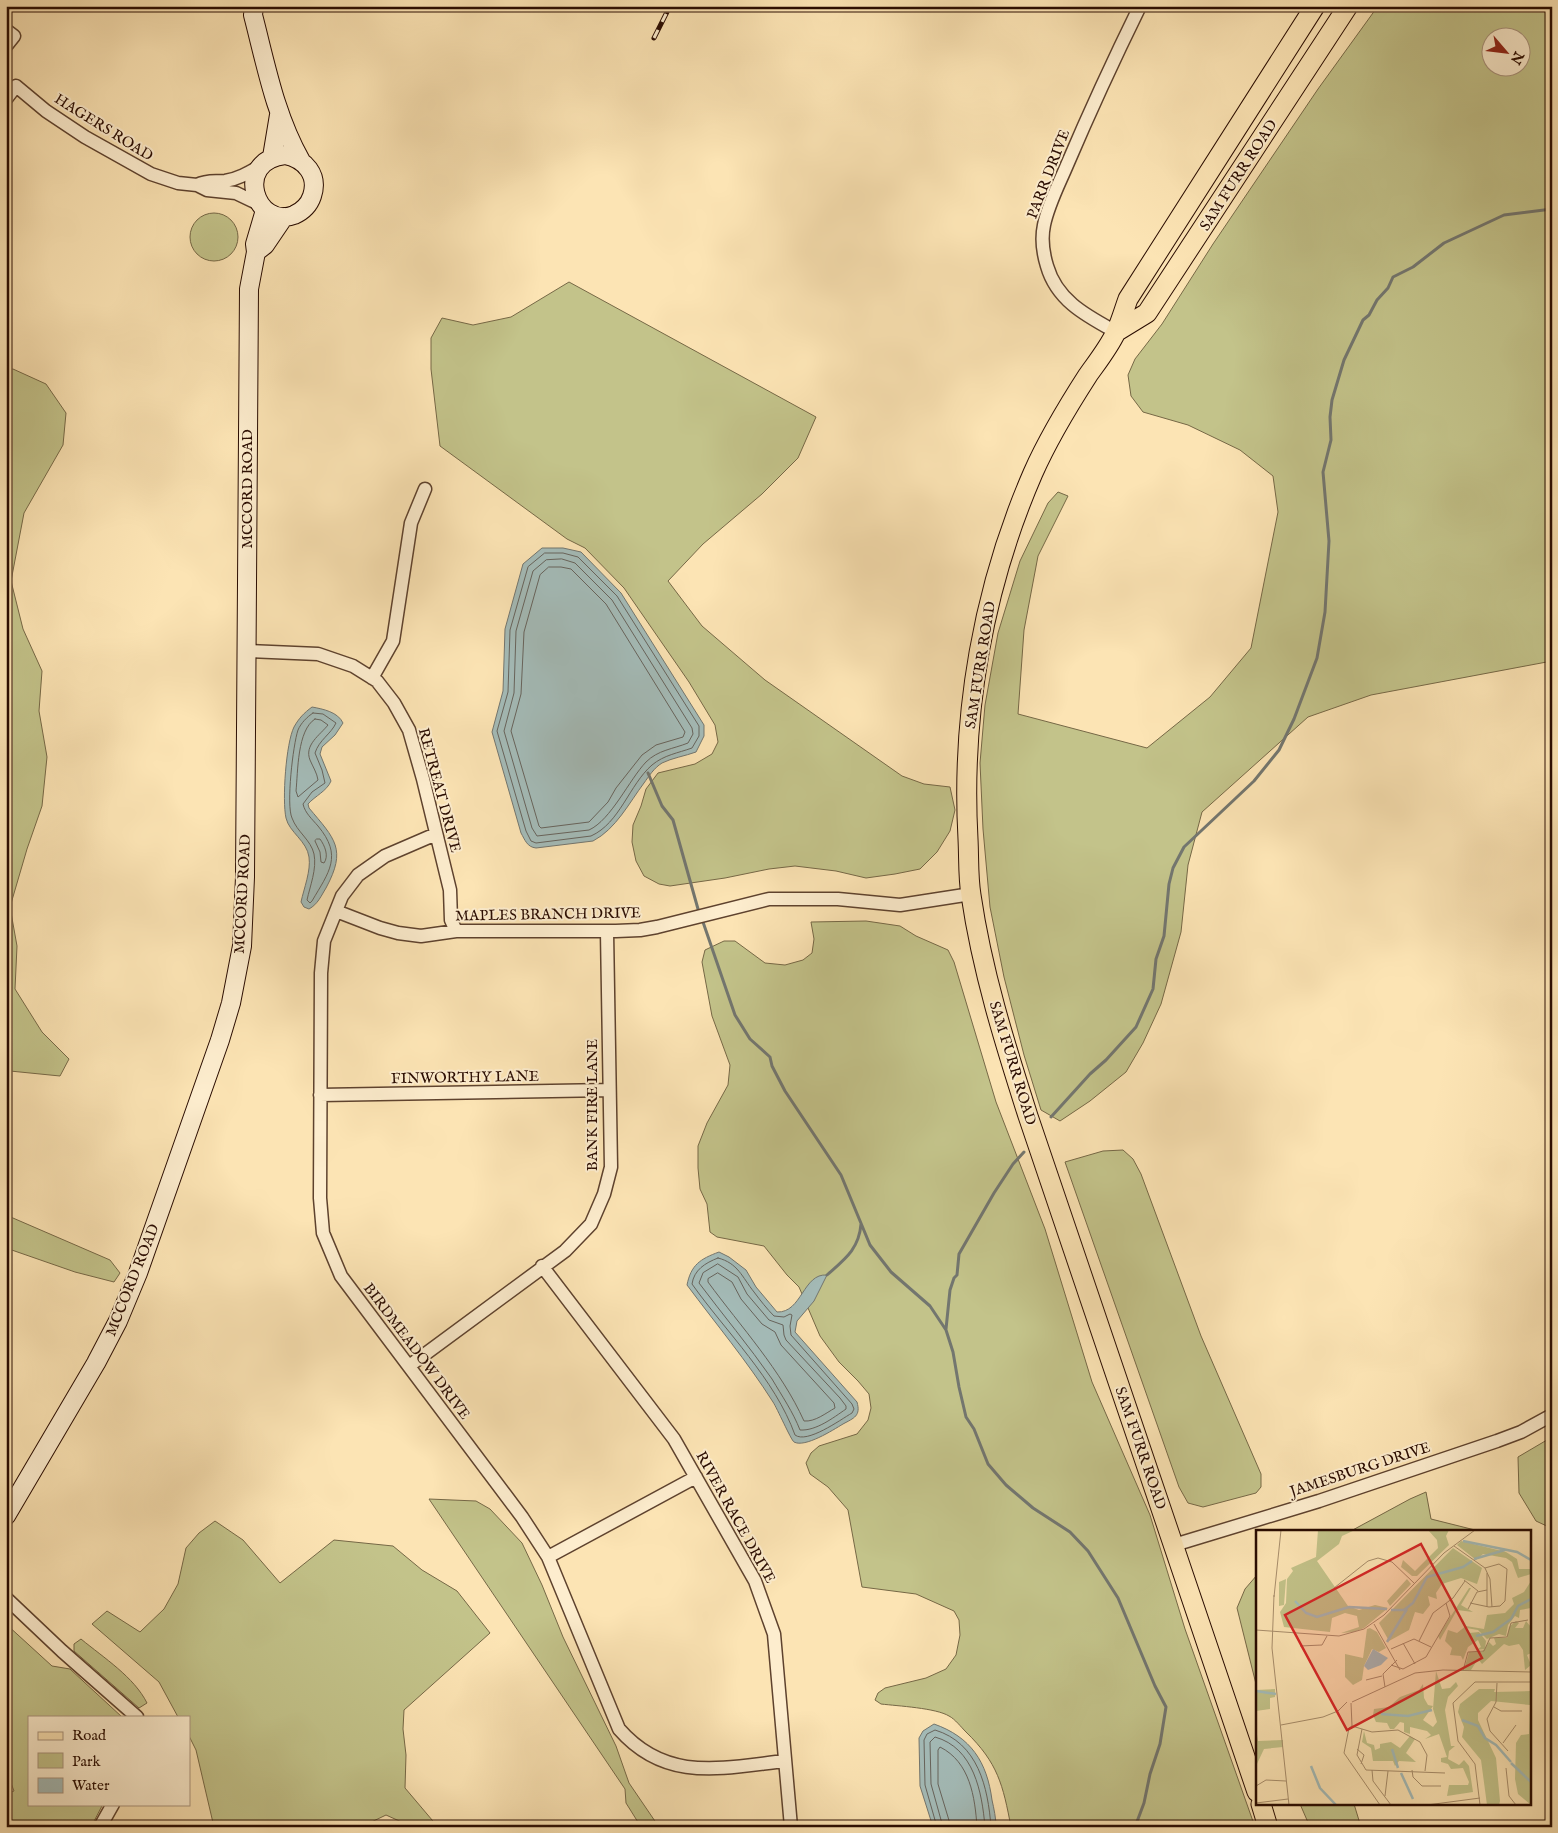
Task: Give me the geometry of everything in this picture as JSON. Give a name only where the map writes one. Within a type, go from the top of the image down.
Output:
[{"type":"main road","name":"SAM FURR ROAD","points":[[1256,1789],[1005,1043],[988,979],[971,894],[966,790],[974,684],[980,644],[991,597],[1016,516],[1034,472],[1071,403],[1116,332],[1128,299],[1315,6]]},
{"type":"main road","name":"SAM FURR ROAD","points":[[1116,332],[1147,313],[1348,6]]},
{"type":"main road","points":[[1262,1806],[1268,1827]]},
{"type":"street","name":"MCCORD ROAD","points":[[254,6],[253,15],[279,115],[290,141],[312,174],[314,183],[314,192],[302,211],[292,216],[284,217]]},
{"type":"street","name":"PARR DRIVE","points":[[1116,332],[1072,306],[1063,296],[1047,266],[1042,238],[1047,214],[1098,93],[1140,6]]},
{"type":"street","points":[[6,30],[14,36],[6,46]]},
{"type":"street","name":"HAGERS ROAD","points":[[6,77],[46,111],[110,152],[151,174],[178,183],[197,185],[207,190],[236,193],[262,207]]},
{"type":"street","points":[[6,99],[16,86]]},
{"type":"street","name":"MCCORD ROAD","points":[[6,1516],[76,1398],[118,1321],[138,1273],[220,1040],[231,1003],[242,946],[244,916],[249,289],[262,207],[254,192],[254,180],[267,161],[279,115]]},
{"type":"street","points":[[267,161],[285,155],[301,160]]},
{"type":"street","name":"HAGERS ROAD","points":[[197,185],[206,181],[225,181],[242,177],[267,161]]},
{"type":"street","points":[[256,252],[266,245],[284,217],[272,214],[262,207]]},
{"type":"street","points":[[372,678],[393,641],[411,523],[425,489]]},
{"type":"street","name":"RETREAT DRIVE","points":[[246,651],[318,654],[353,666],[377,681],[394,703],[409,730],[423,779],[450,890],[452,920],[456,931]]},
{"type":"street","name":"BIRDMEADOW DRIVE","points":[[436,834],[385,856],[358,875],[342,896],[324,941],[321,973],[320,1198],[323,1233],[331,1256],[341,1276],[522,1517],[548,1557],[619,1729],[630,1742],[654,1756],[677,1765],[707,1770],[786,1761]]},
{"type":"street","name":"MAPLES BRANCH DRIVE","points":[[336,911],[380,928],[421,936],[456,931],[607,932],[640,930],[769,900],[838,899],[900,905],[971,894]]},
{"type":"street","name":"BANK FIRE LANE","points":[[409,1366],[565,1250],[591,1224],[604,1194],[610,1167],[607,932]]},
{"type":"street","name":"FINWORTHY LANE","points":[[320,1095],[609,1090]]},
{"type":"street","name":"RIVER RACE DRIVE","points":[[542,1266],[674,1439],[755,1580],[774,1634],[791,1827]]},
{"type":"street","name":"JAMESBURG DRIVE","points":[[1174,1545],[1319,1501],[1498,1441],[1521,1432],[1552,1415]]},
{"type":"street","points":[[548,1557],[696,1477]]},
{"type":"street","points":[[6,1598],[62,1651],[136,1716]]},
{"type":"street","points":[[100,1827],[113,1806]]},
{"type":"green space","points":[[1378,6],[1552,6],[1552,661],[1371,695],[1308,717],[1202,812],[1188,865],[1181,932],[1161,1004],[1143,1043],[1126,1072],[1090,1101],[1060,1121],[1041,1110],[1024,1055],[1004,977],[990,907],[983,829],[980,763],[985,705],[998,633],[1020,561],[1048,503],[1058,492],[1068,496],[1038,556],[1024,630],[1018,714],[1147,748],[1210,697],[1251,648],[1278,512],[1273,476],[1240,450],[1188,425],[1143,412],[1131,396],[1128,375],[1135,359],[1162,324],[1213,244],[1318,89]]},
{"type":"green space","points":[[209,213],[219,213],[231,220],[238,232],[238,242],[231,254],[219,261],[209,261],[201,257],[194,250],[190,242],[190,232],[194,224],[201,217]]},
{"type":"green space","points":[[569,282],[816,417],[798,458],[762,494],[703,544],[668,581],[702,626],[765,680],[902,776],[924,784],[950,787],[955,810],[950,831],[937,852],[920,869],[866,878],[836,871],[795,866],[670,886],[659,884],[644,876],[636,861],[632,842],[633,825],[646,789],[658,773],[695,764],[712,754],[718,742],[715,725],[689,682],[624,588],[585,548],[567,539],[440,446],[431,369],[431,338],[442,318],[473,325],[511,317]]},
{"type":"green space","points":[[6,369],[13,369],[46,384],[66,413],[63,445],[24,513],[11,581],[23,629],[42,671],[39,711],[47,757],[42,806],[10,907],[17,946],[15,989],[42,1032],[69,1059],[60,1076],[10,1071],[6,1068]]},
{"type":"green space","points":[[866,921],[900,926],[916,936],[948,950],[954,962],[996,1102],[1045,1229],[1092,1382],[1150,1515],[1185,1629],[1255,1827],[1011,1827],[998,1775],[977,1743],[956,1721],[943,1713],[881,1704],[875,1700],[878,1693],[885,1688],[926,1678],[946,1669],[956,1655],[960,1635],[959,1620],[954,1611],[916,1594],[862,1587],[848,1510],[828,1487],[810,1474],[806,1463],[811,1453],[819,1446],[857,1434],[868,1420],[871,1408],[869,1394],[839,1362],[820,1336],[799,1287],[764,1246],[717,1237],[710,1232],[707,1204],[700,1189],[698,1168],[698,1146],[707,1123],[728,1085],[730,1065],[712,1016],[702,962],[705,950],[724,941],[735,941],[765,963],[785,965],[803,960],[812,953],[814,939],[811,922]]},
{"type":"green space","points":[[1123,1150],[1133,1159],[1141,1174],[1201,1336],[1261,1474],[1261,1487],[1256,1493],[1203,1507],[1188,1503],[1179,1487],[1065,1162],[1103,1151]]},
{"type":"green space","points":[[6,1215],[110,1260],[120,1273],[114,1282],[75,1272],[6,1248]]},
{"type":"green space","points":[[1552,1437],[1551,1528],[1536,1521],[1519,1493],[1518,1457]]},
{"type":"green space","points":[[1426,1492],[1431,1519],[1475,1530],[1353,1530]]},
{"type":"green space","points":[[429,1499],[476,1501],[490,1509],[522,1543],[542,1585],[563,1637],[616,1746],[629,1783],[659,1827],[641,1827],[626,1803],[625,1789]]},
{"type":"green space","points":[[215,1521],[243,1540],[280,1583],[334,1540],[393,1546],[422,1570],[457,1591],[490,1633],[404,1710],[405,1788],[438,1827],[409,1827],[386,1815],[361,1827],[214,1827],[196,1750],[190,1738],[190,1716],[177,1716],[159,1682],[92,1624],[107,1611],[140,1632],[164,1609],[178,1584],[186,1548],[199,1533]]},
{"type":"green space","points":[[1256,1576],[1256,1684],[1237,1608],[1245,1589]]},
{"type":"green space","points":[[6,1624],[52,1666],[70,1669],[121,1716],[28,1716],[28,1806],[102,1806],[91,1827],[6,1827],[6,1794],[14,1791],[6,1770]]},
{"type":"green space","points":[[81,1639],[126,1676],[147,1703],[139,1708],[74,1651],[74,1644]]},
{"type":"green space","points":[[1301,1806],[1355,1806],[1361,1827],[1310,1827]]},
{"type":"water","points":[[542,548],[563,548],[581,552],[621,593],[704,725],[704,736],[696,752],[666,761],[657,767],[622,815],[601,836],[593,841],[536,848],[528,845],[521,833],[492,732],[503,691],[505,629],[523,564]]},
{"type":"water","points":[[312,707],[338,716],[343,723],[335,735],[322,747],[320,754],[331,781],[327,788],[308,804],[309,808],[326,828],[335,845],[337,854],[336,863],[326,888],[317,902],[309,909],[304,907],[301,902],[308,874],[308,851],[288,823],[284,798],[291,735],[298,721]]},
{"type":"water","points":[[719,1252],[746,1270],[756,1287],[777,1312],[785,1311],[792,1306],[813,1280],[819,1276],[827,1275],[814,1301],[797,1321],[795,1332],[857,1402],[858,1410],[856,1416],[812,1441],[805,1443],[794,1442],[775,1405],[763,1387],[687,1285],[691,1272],[697,1264]]},
{"type":"water","points":[[934,1724],[958,1736],[975,1753],[990,1786],[996,1827],[933,1827],[920,1786],[919,1738],[923,1731]]},
{"type":"waterway","points":[[1051,1117],[1136,1027],[1153,989],[1156,959],[1164,936],[1169,884],[1173,868],[1184,847],[1254,781],[1279,750],[1294,719],[1317,658],[1325,612],[1329,541],[1323,472],[1331,440],[1330,417],[1332,400],[1344,360],[1363,320],[1369,315],[1377,300],[1388,288],[1393,277],[1413,267],[1444,243],[1504,215],[1552,209]]},
{"type":"waterway","points":[[648,773],[662,806],[673,820],[698,909]]},
{"type":"waterway","points":[[703,922],[735,1015],[750,1039],[770,1057],[772,1066],[785,1091],[841,1175],[870,1245],[891,1272],[930,1306],[946,1330],[953,1352],[966,1417],[974,1429],[988,1464],[1006,1485],[1033,1508],[1070,1532],[1088,1551],[1118,1598],[1155,1686],[1166,1707],[1160,1744],[1150,1774],[1144,1803],[1135,1827]]},
{"type":"waterway","points":[[946,1329],[950,1290],[957,1275],[959,1254],[994,1193],[1013,1164],[1024,1152]]},
{"type":"waterway","points":[[827,1275],[850,1253],[860,1233],[861,1224]]},
{"type":"railway","points":[[654,38],[670,6]]}]
